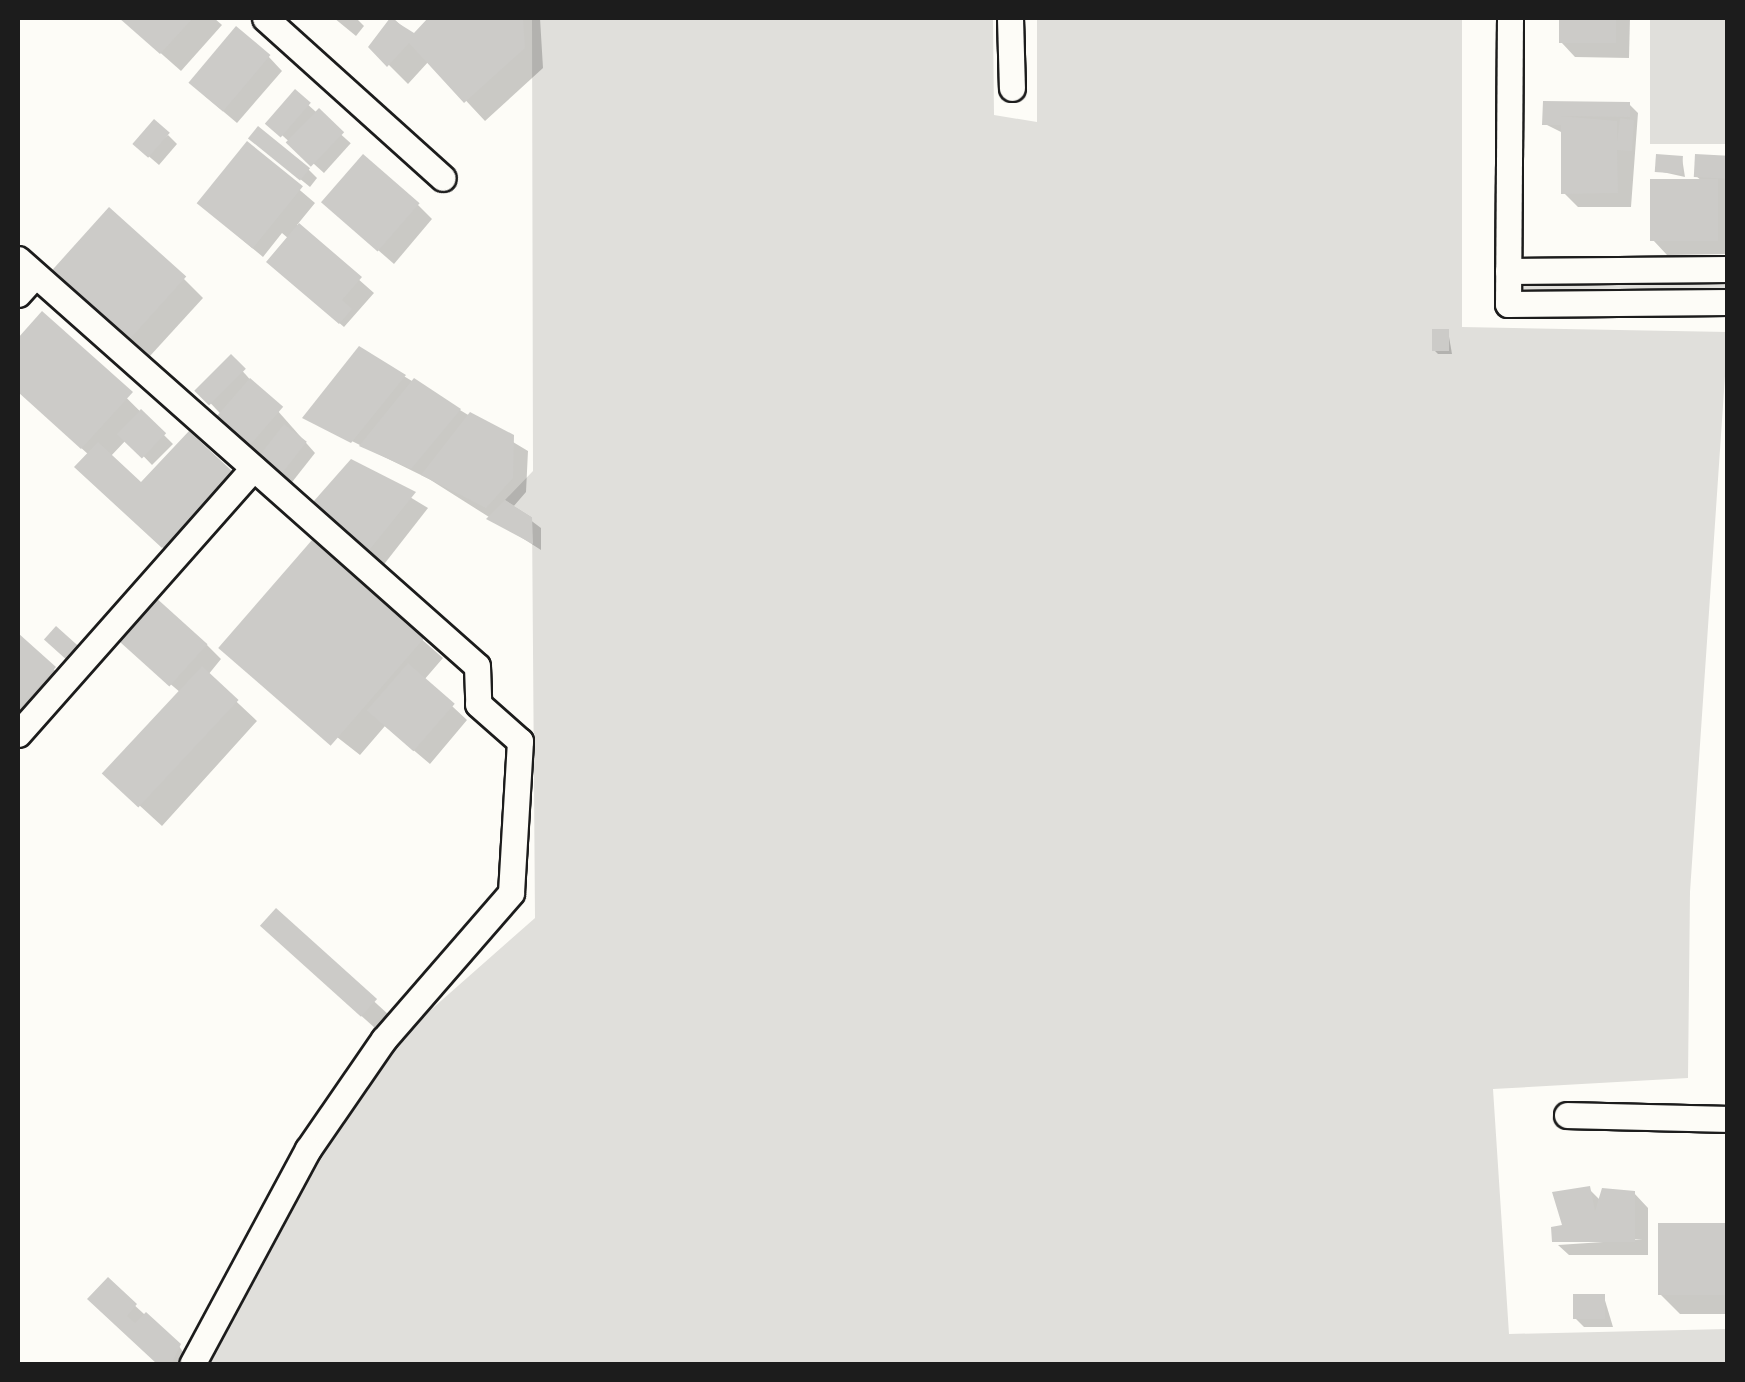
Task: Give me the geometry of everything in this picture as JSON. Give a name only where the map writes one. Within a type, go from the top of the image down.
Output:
[{"type":"street","points":[[265,18],[443,178]]},
{"type":"street","points":[[1010,18],[1012,88]]},
{"type":"street","points":[[1510,18],[1508,304],[1728,302]]},
{"type":"street","points":[[1508,271],[1728,270]]},
{"type":"street","points":[[23,276],[253,468],[477,666],[478,704],[520,741],[511,892],[384,1039],[308,1149],[192,1364]]},
{"type":"street","points":[[18,734],[253,468]]},
{"type":"street","points":[[1567,1115],[1728,1118]]},
{"type":"shaded area","points":[[532,18],[993,18],[994,115],[1037,122],[1037,18],[1462,18],[1462,327],[1728,332],[1690,892],[1688,1078],[1493,1089],[1509,1334],[1727,1329],[1727,1364],[201,1364],[315,1154],[391,1045],[535,918],[532,517],[505,500],[533,471]]},
{"type":"shaded area","points":[[1650,18],[1727,18],[1727,144],[1650,144]]},
{"type":"shaded area","points":[[1727,283],[1728,290],[1516,291],[1516,285]]},
{"type":"building","points":[[119,18],[193,18],[160,54]]},
{"type":"building","points":[[390,18],[414,33],[428,18],[523,18],[525,48],[464,103],[409,43],[387,67],[368,47]]},
{"type":"building","points":[[1559,18],[1616,18],[1616,43],[1559,43]]},
{"type":"building","points":[[236,26],[270,55],[223,112],[188,83]]},
{"type":"building","points":[[295,89],[311,103],[281,137],[265,124]]},
{"type":"building","points":[[1543,101],[1630,102],[1630,117],[1560,116],[1617,121],[1617,142],[1620,118],[1634,120],[1632,151],[1617,150],[1618,193],[1561,194],[1561,125],[1542,125]]},
{"type":"building","points":[[319,108],[344,132],[311,167],[286,143]]},
{"type":"building","points":[[154,119],[170,133],[148,158],[132,144]]},
{"type":"building","points":[[258,126],[310,168],[300,181],[248,138]]},
{"type":"building","points":[[247,141],[303,186],[253,248],[197,203]]},
{"type":"building","points":[[363,154],[420,203],[378,252],[321,202]]},
{"type":"building","points":[[1656,154],[1683,156],[1682,174],[1655,172]]},
{"type":"building","points":[[1695,154],[1728,156],[1727,179],[1694,177]]},
{"type":"building","points":[[1650,179],[1718,179],[1718,241],[1650,241]]},
{"type":"building","points":[[109,207],[186,277],[130,339],[53,269]]},
{"type":"building","points":[[299,223],[362,277],[342,300],[352,309],[339,324],[266,262]]},
{"type":"building","points":[[42,311],[133,392],[81,449],[18,392],[18,338]]},
{"type":"building","points":[[1432,329],[1449,329],[1449,351],[1432,351]]},
{"type":"building","points":[[359,346],[406,375],[351,443],[302,418]]},
{"type":"building","points":[[231,354],[246,369],[209,406],[194,391]]},
{"type":"building","points":[[250,378],[283,407],[249,446],[216,417]]},
{"type":"building","points":[[414,378],[461,409],[411,469],[359,446]]},
{"type":"building","points":[[141,409],[166,433],[142,458],[117,434]]},
{"type":"building","points":[[470,412],[514,435],[513,478],[486,508],[421,475]]},
{"type":"building","points":[[284,424],[307,442],[279,478],[256,460]]},
{"type":"building","points":[[189,431],[232,471],[162,548],[74,467],[98,442],[141,482]]},
{"type":"building","points":[[351,459],[416,492],[362,559],[306,510]]},
{"type":"building","points":[[505,500],[532,517],[533,544],[486,519]]},
{"type":"building","points":[[312,540],[424,638],[331,746],[218,648]]},
{"type":"building","points":[[154,596],[208,644],[169,687],[116,638]]},
{"type":"building","points":[[56,626],[78,646],[66,659],[44,639]]},
{"type":"building","points":[[18,633],[56,667],[18,711]]},
{"type":"building","points":[[408,663],[455,704],[413,751],[367,711]]},
{"type":"building","points":[[202,666],[239,700],[138,808],[102,774]]},
{"type":"building","points":[[276,908],[377,999],[361,1017],[260,926]]},
{"type":"building","points":[[1590,1186],[1595,1211],[1602,1188],[1635,1191],[1635,1242],[1552,1242],[1551,1227],[1562,1225],[1552,1192]]},
{"type":"building","points":[[1658,1223],[1728,1223],[1728,1295],[1658,1295]]},
{"type":"building","points":[[108,1277],[137,1304],[127,1316],[135,1323],[146,1312],[181,1344],[171,1364],[157,1364],[87,1299]]},
{"type":"building","points":[[1573,1294],[1605,1294],[1605,1319],[1573,1319]]}]
